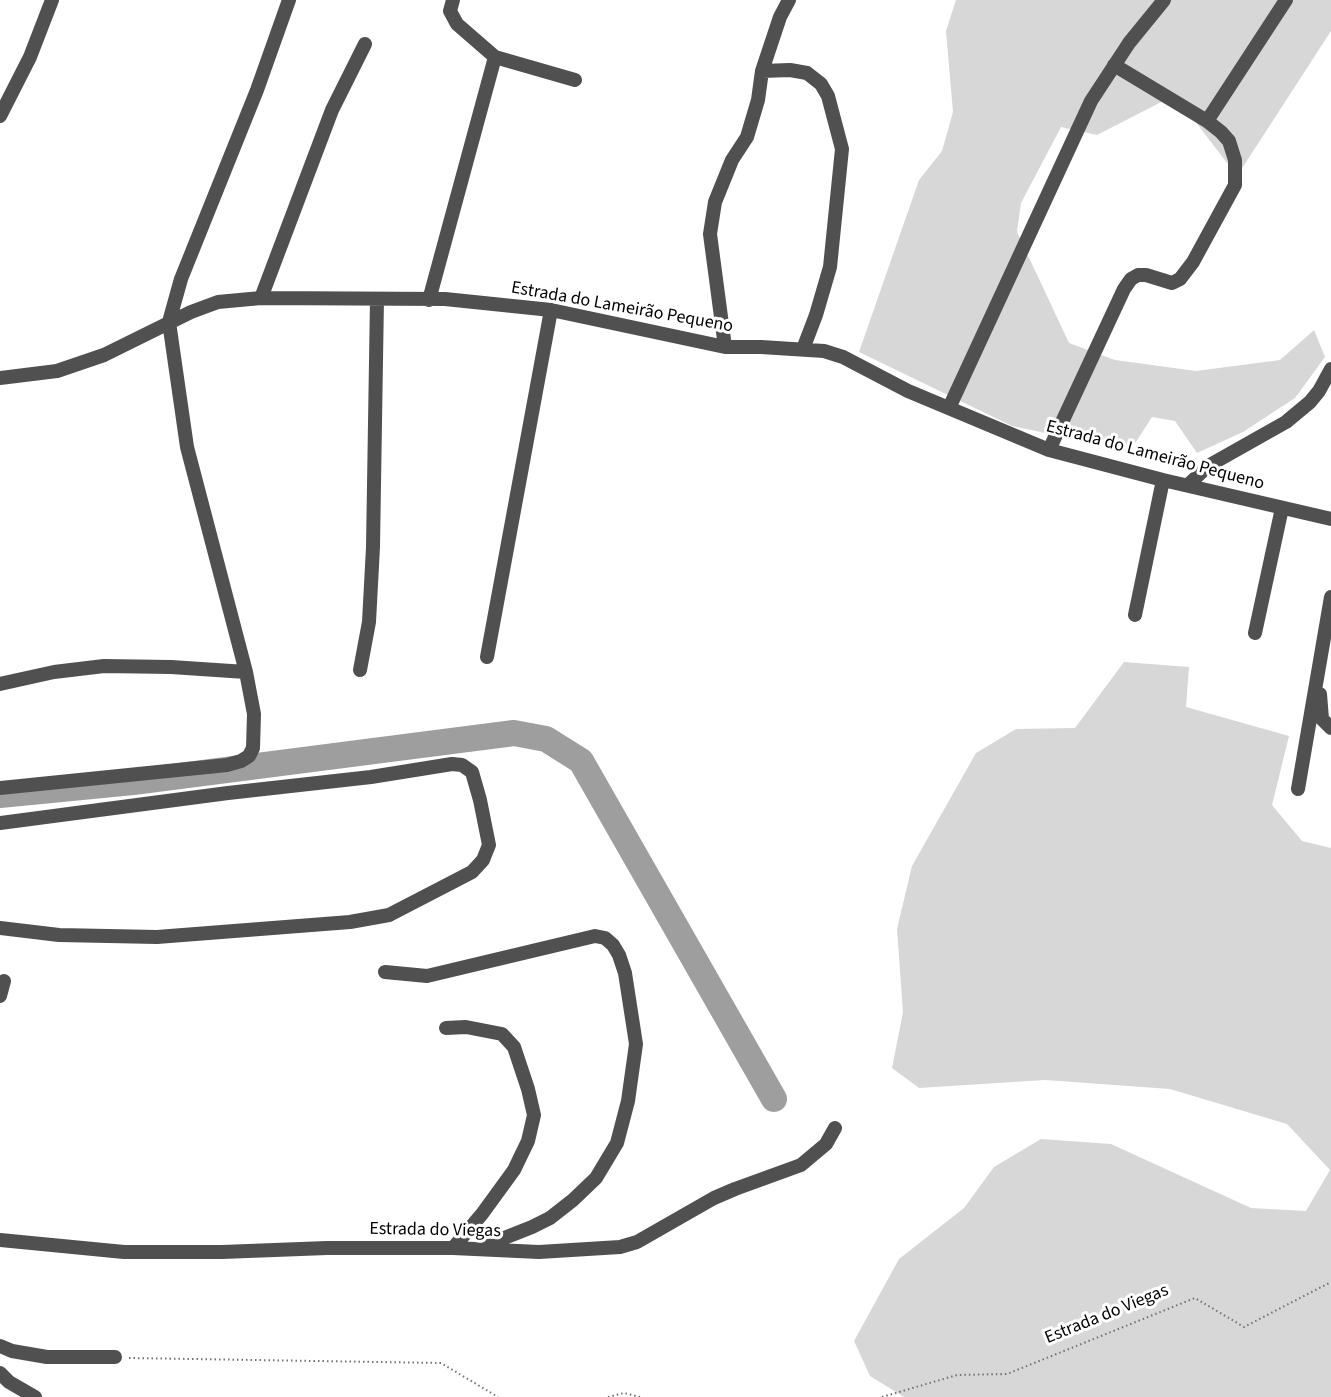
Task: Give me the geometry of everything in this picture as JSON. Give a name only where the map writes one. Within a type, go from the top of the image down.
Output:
[{"type":"street","points":[[0,116],[30,57],[52,0]]},
{"type":"street","points":[[0,788],[228,765],[249,756],[253,748],[254,714],[246,672],[188,447],[169,322],[181,279],[257,90],[289,0]]},
{"type":"street","points":[[453,0],[450,11],[457,24],[495,57],[575,80]]},
{"type":"street","points":[[725,347],[710,234],[716,202],[732,160],[747,137],[758,100],[762,71],[780,17],[789,0]]},
{"type":"street","points":[[949,408],[1091,101],[1129,43],[1164,0]]},
{"type":"street","points":[[1207,121],[1286,0]]},
{"type":"street","points":[[261,298],[332,110],[365,44]]},
{"type":"street","points":[[429,300],[495,57]]},
{"type":"street","points":[[1049,450],[1124,288],[1131,279],[1138,275],[1146,275],[1172,283],[1180,279],[1193,262],[1235,185],[1235,160],[1229,141],[1207,121],[1114,65]]},
{"type":"street","points":[[762,71],[790,70],[807,73],[821,84],[828,96],[842,150],[830,267],[803,349]]},
{"type":"street","name":"Estrada do Lameirão Pequeno","points":[[0,378],[66,368],[105,355],[169,322],[218,302],[261,298],[445,299],[550,310],[725,347],[824,351],[843,357],[908,391],[1049,450],[1163,480],[1331,519]]},
{"type":"street","points":[[360,669],[369,622],[373,547],[377,299]]},
{"type":"street","points":[[487,657],[550,310]]},
{"type":"street","points":[[1188,485],[1208,466],[1286,422],[1310,402],[1331,369]]},
{"type":"street","points":[[1135,615],[1163,480]]},
{"type":"street","points":[[1255,633],[1282,508]]},
{"type":"street","points":[[1298,789],[1318,671],[1328,632],[1331,597]]},
{"type":"street","points":[[0,684],[54,672],[104,666],[171,667],[246,672]]},
{"type":"street","points":[[1318,671],[1322,720],[1331,728]]},
{"type":"street","points":[[0,824],[228,793],[371,777],[452,764],[462,765],[472,772],[489,845],[483,860],[472,872],[389,915],[350,922],[157,937],[59,934],[0,928]]},
{"type":"street","points":[[386,972],[427,976],[595,936],[605,938],[613,945],[625,972],[636,1044],[628,1101],[617,1143],[596,1178],[550,1218],[477,1249]]},
{"type":"street","points":[[0,996],[4,981]]},
{"type":"street","points":[[447,1028],[466,1027],[502,1034],[514,1047],[534,1115],[528,1141],[514,1170],[482,1214],[453,1248]]},
{"type":"street","name":"Estrada do Viegas","points":[[0,1240],[124,1252],[453,1248],[539,1252],[620,1247],[637,1242],[714,1198],[801,1165],[825,1144],[836,1128]]},
{"type":"street","points":[[0,1346],[12,1351],[47,1357],[115,1357]]},
{"type":"street","points":[[0,1373],[9,1382],[35,1397]]},
{"type":"path","name":"Estrada do Viegas","points":[[882,1397],[957,1375],[1007,1374],[1195,1298],[1244,1327],[1331,1282]]},
{"type":"path","points":[[115,1357],[441,1363],[498,1397]]},
{"type":"path","points":[[608,1397],[624,1393],[640,1397]]},
{"type":"shaded area","points":[[956,0],[1331,0],[1331,31],[1237,176],[1175,95],[1097,135],[1061,127],[1021,203],[1017,232],[1069,343],[1115,360],[1196,371],[1280,360],[1314,330],[1325,357],[1295,398],[1243,432],[1197,453],[1175,421],[1152,417],[1130,451],[1012,426],[859,352],[919,180],[942,151],[953,112],[946,31]]},
{"type":"shaded area","points":[[1124,662],[1189,667],[1186,707],[1289,736],[1272,805],[1302,841],[1331,848],[1331,1397],[904,1397],[870,1376],[854,1341],[899,1259],[964,1208],[994,1167],[1041,1139],[1111,1144],[1251,1208],[1306,1211],[1330,1170],[1287,1124],[1170,1089],[1045,1080],[919,1088],[892,1068],[903,1012],[897,929],[912,866],[976,753],[1016,729],[1075,728]]},
{"type":"waterway","points":[[0,795],[133,782],[514,733],[546,739],[581,761],[774,1099]]}]
